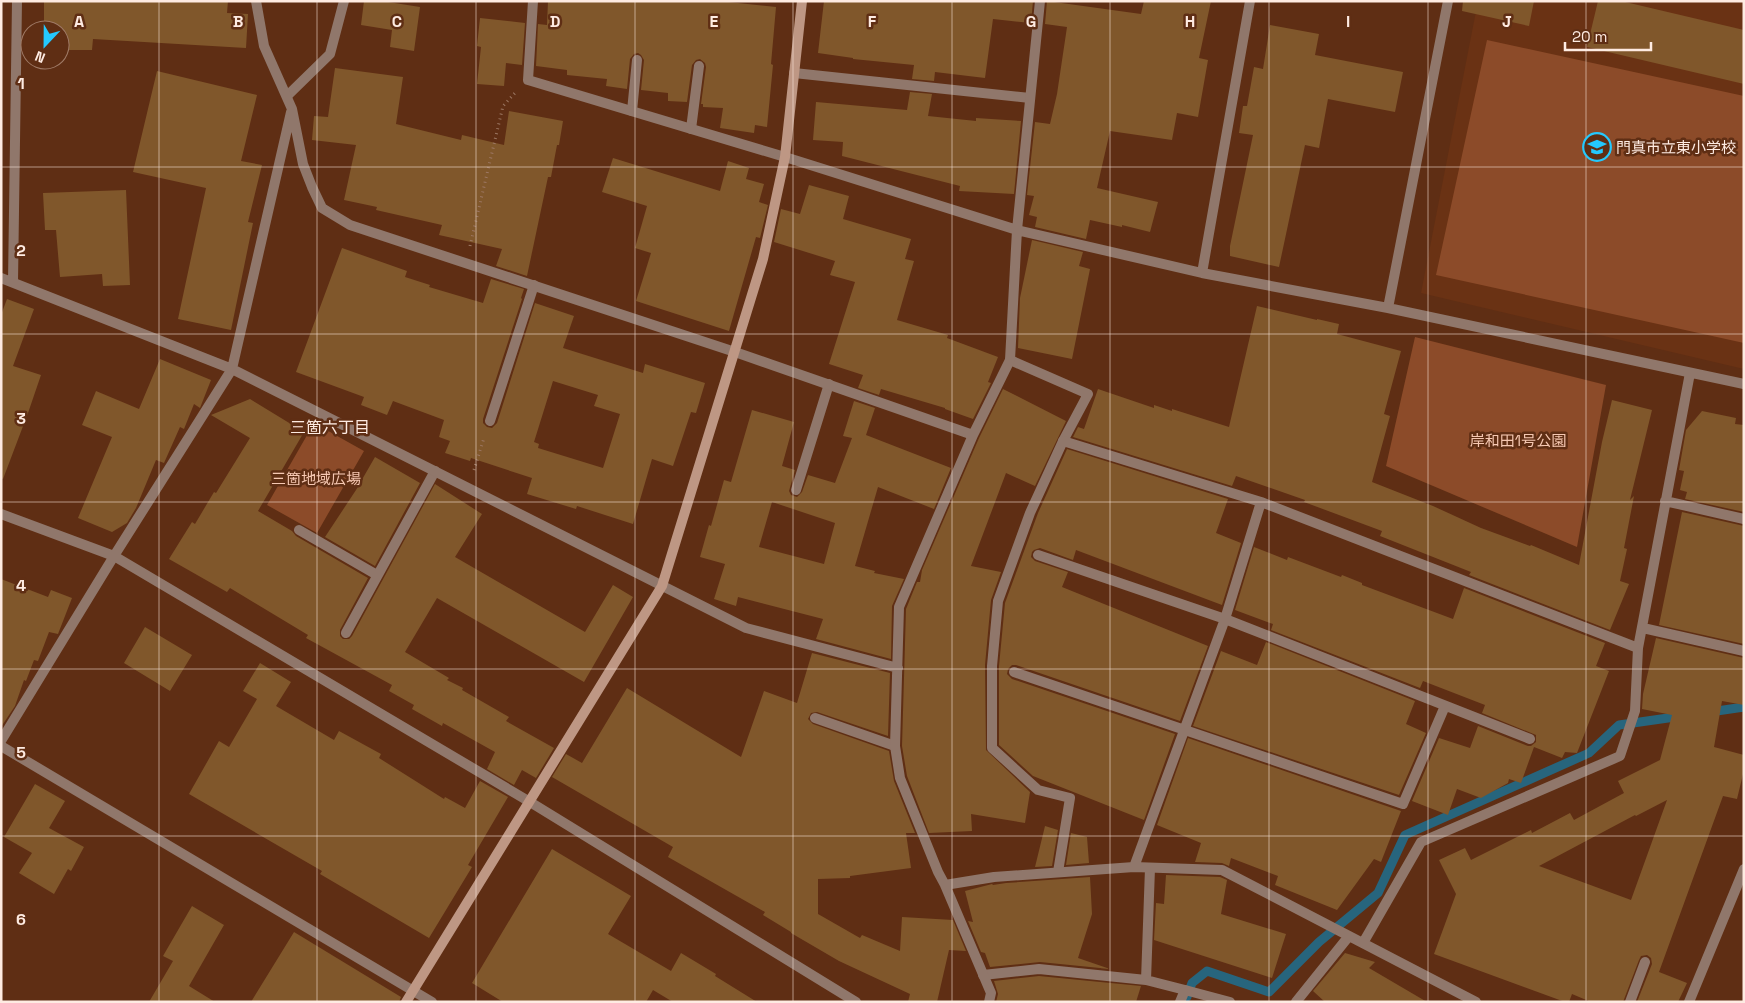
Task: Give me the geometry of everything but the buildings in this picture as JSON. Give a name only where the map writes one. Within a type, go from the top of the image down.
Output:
[{"type":"street","points":[[14,282],[17,1]]},
{"type":"street","points":[[256,1],[264,46],[292,109],[303,164],[312,187],[322,208],[350,225],[736,352],[973,434]]},
{"type":"street","points":[[287,96],[330,54],[344,1]]},
{"type":"street","points":[[533,1],[528,80],[785,157],[1017,230],[1202,273],[1388,308],[1744,384]]},
{"type":"street","points":[[406,1002],[662,586],[736,352],[763,259],[785,157],[802,1]]},
{"type":"street","points":[[989,1002],[991,993],[945,884],[938,872],[900,778],[895,746],[899,607],[973,434],[1010,360],[1017,230],[1040,1]]},
{"type":"street","points":[[1202,273],[1250,1]]},
{"type":"street","points":[[1388,308],[1448,1]]},
{"type":"street","points":[[632,111],[637,60]]},
{"type":"street","points":[[691,129],[699,66]]},
{"type":"street","points":[[794,73],[1030,98]]},
{"type":"street","points":[[1,741],[114,556],[232,369],[292,109]]},
{"type":"street","points":[[1,278],[232,369],[746,628],[898,668]]},
{"type":"street","points":[[490,421],[534,285]]},
{"type":"street","points":[[1010,360],[1088,394],[1062,441],[1030,513],[998,601],[992,666],[992,748],[1038,790],[1070,798],[1058,872]]},
{"type":"street","points":[[1363,943],[1421,842],[1620,756],[1634,711],[1638,648],[1690,373]]},
{"type":"street","points":[[796,490],[829,384]]},
{"type":"street","points":[[1062,441],[1261,502],[1638,648]]},
{"type":"street","points":[[346,633],[435,472]]},
{"type":"street","points":[[1665,501],[1744,519]]},
{"type":"street","points":[[1134,868],[1225,619],[1261,502]]},
{"type":"street","points":[[1,514],[114,556],[530,802],[856,1002]]},
{"type":"street","points":[[299,530],[377,575]]},
{"type":"street","points":[[1038,555],[1225,619],[1530,739]]},
{"type":"street","points":[[1643,628],[1744,651]]},
{"type":"street","points":[[1014,672],[1403,804],[1445,706]]},
{"type":"street","points":[[815,718],[895,746]]},
{"type":"street","points":[[1,746],[432,1002]]},
{"type":"street","points":[[945,884],[994,877],[1134,868],[1222,870],[1476,1002]]},
{"type":"street","points":[[1146,980],[1150,868]]},
{"type":"street","points":[[1689,1002],[1744,869]]},
{"type":"street","points":[[1296,1002],[1349,936]]},
{"type":"street","points":[[1630,1002],[1645,962]]},
{"type":"street","points":[[983,974],[1039,969],[1146,980],[1230,1002]]},
{"type":"street","points":[[1180,1002],[1185,990]]},
{"type":"path","points":[[466,263],[503,106],[528,80]]},
{"type":"path","points":[[468,488],[490,421]]},
{"type":"shaded area","name":"門真市立東小学校","points":[[1478,1],[1744,1],[1744,369],[1421,293]]},
{"type":"green space","name":"門真市立東小学校","points":[[1487,40],[1744,96],[1744,343],[1436,275]]},
{"type":"green space","name":"岸和田1号公園","points":[[1415,337],[1606,385],[1577,547],[1386,466]]},
{"type":"green space","name":"三箇地域広場","points":[[314,423],[364,451],[317,533],[267,505]]},
{"type":"waterway","points":[[1710,712],[1744,707]]},
{"type":"waterway","points":[[1187,997],[1192,983],[1207,971],[1269,992],[1319,942],[1378,893],[1405,835],[1589,753],[1619,725],[1682,716]]},
{"type":"place","name":"門真市立東小学校","points":[[1597,147]]},
{"type":"district","name":"三箇六丁目","points":[[330,427]]}]
